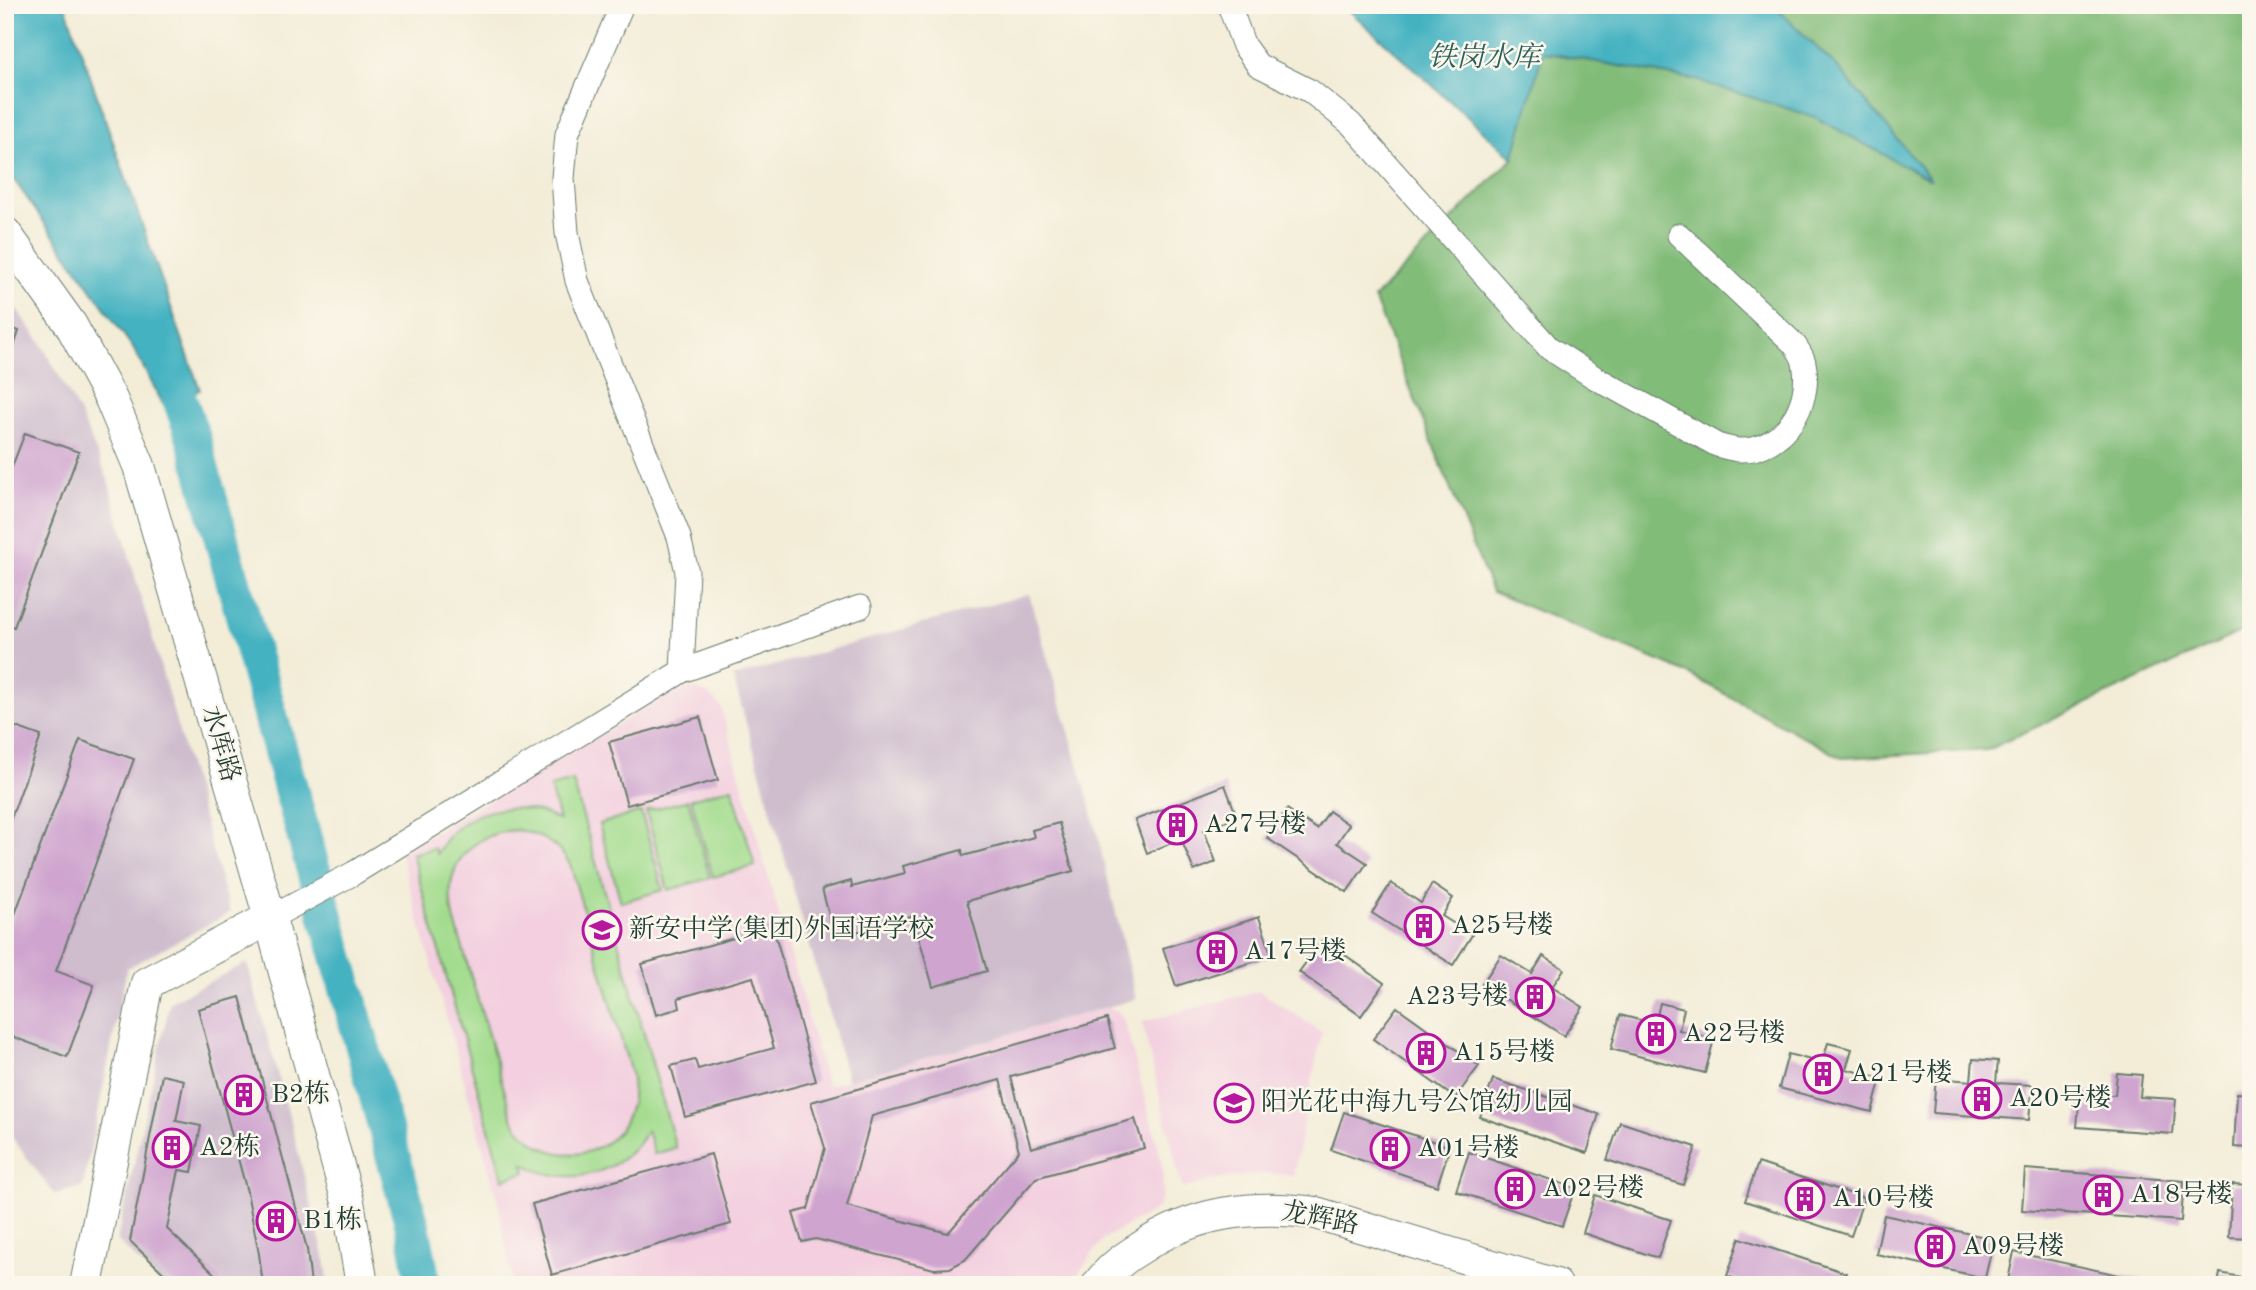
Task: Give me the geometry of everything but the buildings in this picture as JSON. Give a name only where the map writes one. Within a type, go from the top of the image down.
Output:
[{"type":"street","points":[[622,5],[568,134],[564,192],[577,281],[679,537],[687,572],[681,671]]},
{"type":"street","points":[[1229,5],[1244,46],[1258,65],[1310,91],[1351,124],[1549,348],[1594,377],[1717,445],[1740,450],[1761,445],[1778,437],[1793,422],[1804,399],[1807,381],[1804,360],[1794,344],[1679,234]]},
{"type":"street","name":"水库路","points":[[5,233],[71,325],[111,400],[139,466],[270,918],[348,1202],[362,1285]]},
{"type":"street","points":[[86,1285],[148,983],[355,873],[681,671],[860,607]]},
{"type":"street","name":"龙辉路","points":[[1098,1285],[1126,1257],[1154,1238],[1184,1224],[1227,1212],[1283,1209],[1316,1213],[1556,1285]]},
{"type":"shaded area","points":[[5,293],[41,343],[80,414],[107,477],[230,913],[127,968],[83,1187],[54,1194],[5,1128]]},
{"type":"shaded area","points":[[1029,594],[1091,808],[1136,999],[848,1080],[733,677]]},
{"type":"shaded area","name":"新安中学(集团)外国语学校","points":[[682,689],[697,689],[711,696],[721,707],[827,1086],[1106,1008],[1118,1011],[1124,1020],[1161,1157],[1162,1196],[1157,1209],[1103,1239],[1070,1285],[513,1285],[499,1205],[400,853]]},
{"type":"shaded area","points":[[247,963],[291,1123],[329,1285],[162,1285],[117,1240],[170,1002]]},
{"type":"shaded area","name":"阳光花中海九号公馆幼儿园","points":[[1259,991],[1322,1032],[1293,1176],[1269,1173],[1216,1179],[1182,1189],[1142,1022]]},
{"type":"green space","points":[[1773,5],[2251,5],[2251,637],[2240,632],[1987,750],[1842,758],[1683,671],[1492,592],[1374,298],[1513,158],[1542,52],[1696,80],[1815,117],[1929,179],[1839,69]]},
{"type":"green space","points":[[573,781],[676,1148],[654,1154],[647,1130],[624,1158],[593,1173],[558,1176],[524,1164],[526,1172],[503,1179],[412,854],[434,848],[437,854],[459,826],[490,811],[525,809],[559,820],[550,787]],"holes":[[[516,830],[548,841],[570,864],[631,1073],[632,1100],[624,1122],[611,1139],[593,1150],[572,1154],[551,1151],[531,1140],[513,1120],[452,911],[452,879],[457,866],[473,845],[500,833]]]},
{"type":"green space","points":[[732,787],[755,866],[713,877],[691,799]]},
{"type":"green space","points":[[688,800],[710,878],[668,890],[646,811]]},
{"type":"green space","points":[[641,812],[663,890],[621,902],[599,824]]},
{"type":"water","points":[[5,5],[65,5],[200,390],[163,404],[133,348],[5,167]]},
{"type":"water","name":"铁岗水库","points":[[1343,5],[1773,5],[1839,69],[1931,180],[1815,117],[1696,80],[1543,52],[1513,158]]},
{"type":"waterway","points":[[163,352],[193,437],[413,1228],[424,1285]]},
{"type":"place","name":"A27号楼","points":[[1177,825]]},
{"type":"place","name":"A25号楼","points":[[1424,926]]},
{"type":"place","name":"新安中学(集团)外国语学校","points":[[602,930]]},
{"type":"place","name":"A17号楼","points":[[1217,952]]},
{"type":"place","name":"A23号楼","points":[[1535,997]]},
{"type":"place","name":"A22号楼","points":[[1656,1034]]},
{"type":"place","name":"A15号楼","points":[[1426,1053]]},
{"type":"place","name":"A21号楼","points":[[1823,1074]]},
{"type":"place","name":"B2栋","points":[[244,1095]]},
{"type":"place","name":"A20号楼","points":[[1982,1099]]},
{"type":"place","name":"阳光花中海九号公馆幼儿园","points":[[1234,1103]]},
{"type":"place","name":"A2栋","points":[[172,1148]]},
{"type":"place","name":"A01号楼","points":[[1390,1149]]},
{"type":"place","name":"A02号楼","points":[[1515,1189]]},
{"type":"place","name":"A18号楼","points":[[2103,1195]]},
{"type":"place","name":"A10号楼","points":[[1805,1199]]},
{"type":"place","name":"B1栋","points":[[276,1221]]},
{"type":"place","name":"A09号楼","points":[[1935,1247]]}]
